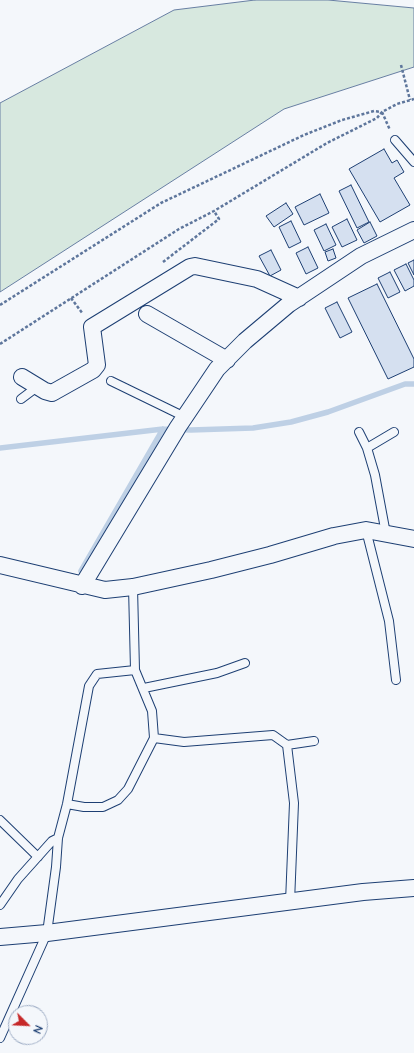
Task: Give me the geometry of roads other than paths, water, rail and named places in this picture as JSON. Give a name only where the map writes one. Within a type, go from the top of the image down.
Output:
[{"type":"street","points":[[82,586],[170,441],[217,369],[245,341],[299,298],[362,256],[414,230]]},
{"type":"street","points":[[22,377],[37,387],[52,393],[93,370],[97,365],[92,327],[190,267],[195,266],[257,279],[299,298]]},
{"type":"street","points":[[147,314],[226,360]]},
{"type":"street","points":[[0,565],[82,586],[105,590],[133,587],[219,568],[334,536],[366,530],[414,539]]},
{"type":"street","points":[[0,937],[47,933],[363,892],[414,888]]},
{"type":"lane","points":[[395,140],[414,162]]},
{"type":"lane","points":[[111,381],[182,422]]},
{"type":"lane","points":[[21,399],[37,387]]},
{"type":"lane","points":[[359,432],[367,448],[375,475],[386,534]]},
{"type":"lane","points":[[367,448],[394,432]]},
{"type":"lane","points":[[366,530],[390,621],[396,680]]},
{"type":"lane","points":[[67,804],[103,807],[118,800],[128,789],[154,738],[152,710],[144,688],[135,670],[133,587]]},
{"type":"lane","points":[[144,688],[217,673],[245,663]]},
{"type":"lane","points":[[0,1038],[47,933],[56,867],[58,838],[67,804],[89,686],[97,674],[135,670]]},
{"type":"lane","points":[[154,738],[184,742],[273,735],[287,745],[314,741]]},
{"type":"lane","points":[[287,745],[294,803],[290,902]]},
{"type":"lane","points":[[0,820],[38,857]]},
{"type":"lane","points":[[0,906],[18,879],[52,841],[58,838]]},
{"type":"waterway","points":[[0,448],[163,429],[191,430],[253,428],[291,422],[328,412],[405,384],[414,384]]},
{"type":"waterway","points":[[81,571],[163,429]]}]
